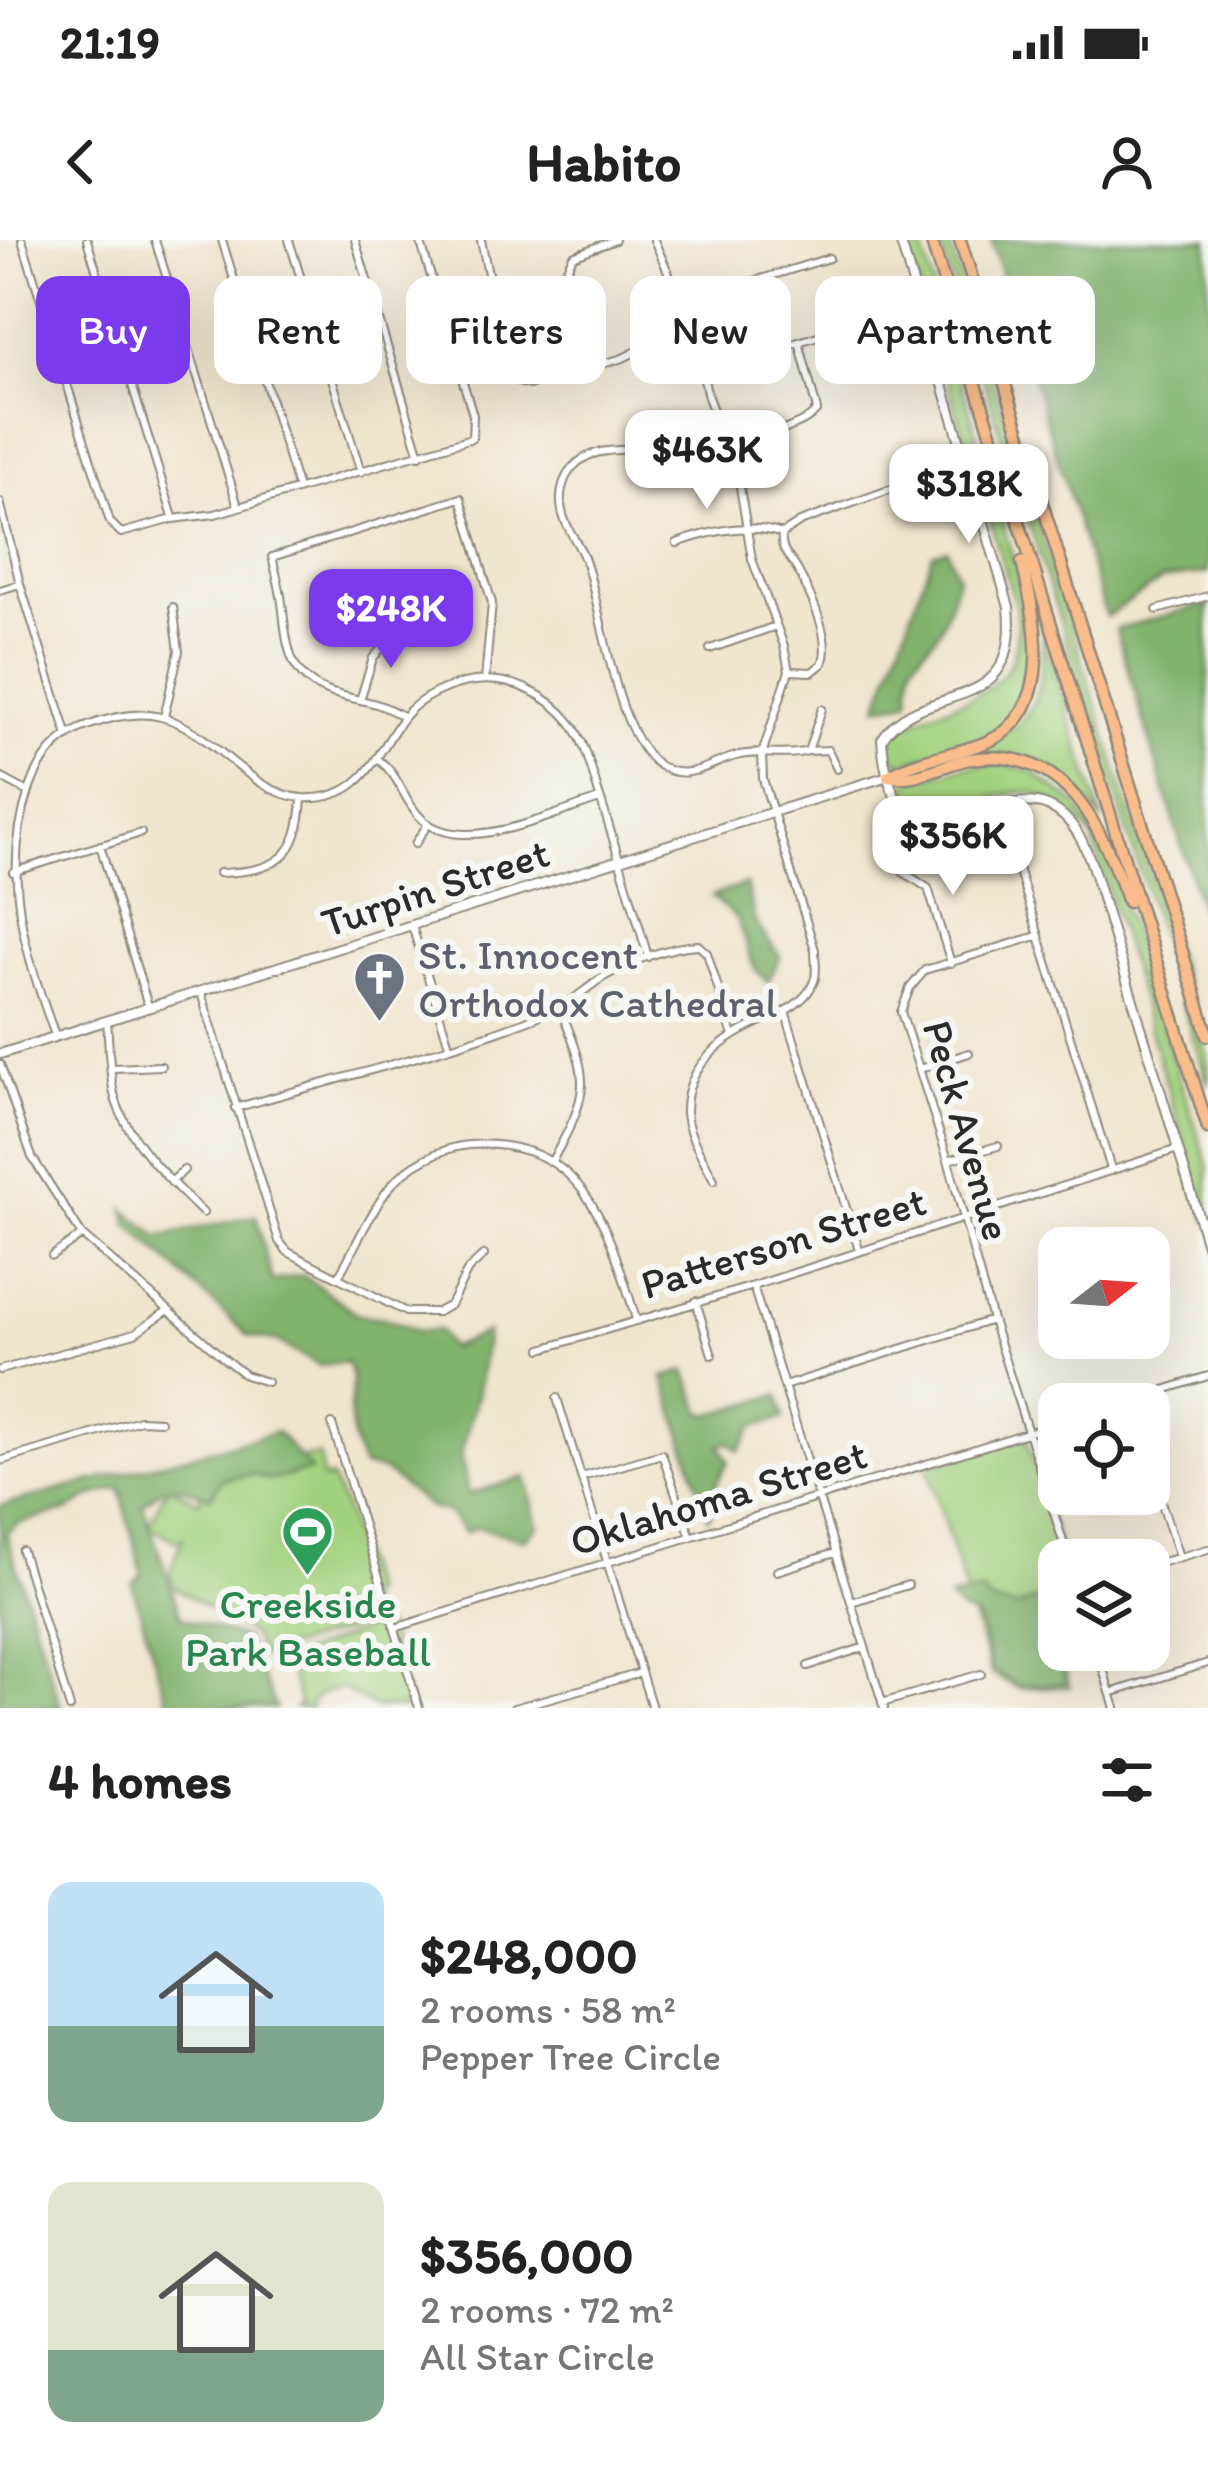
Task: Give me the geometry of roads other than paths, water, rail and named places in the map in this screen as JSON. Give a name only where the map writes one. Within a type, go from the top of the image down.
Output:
[{"type":"highway","points":[[931,240],[1208,1128]]},
{"type":"highway","points":[[959,240],[1208,1035]]},
{"type":"highway","points":[[888,776],[995,738],[1018,718],[1030,696],[1036,664],[1032,610],[1002,477]]},
{"type":"highway","points":[[888,776],[909,777],[964,760],[994,758],[1028,765],[1058,780],[1095,823],[1162,985]]},
{"type":"street","points":[[22,240],[110,522],[121,532],[215,514],[472,438],[475,429],[468,395],[420,240]]},
{"type":"street","points":[[87,240],[173,519]]},
{"type":"street","points":[[155,240],[238,507]]},
{"type":"street","points":[[222,240],[298,490]]},
{"type":"street","points":[[289,240],[361,473]]},
{"type":"street","points":[[355,240],[420,455]]},
{"type":"street","points":[[481,240],[488,276]]},
{"type":"street","points":[[565,276],[573,256],[615,240]]},
{"type":"street","points":[[654,240],[670,276]]},
{"type":"street","points":[[900,240],[911,276]]},
{"type":"street","points":[[771,276],[829,258]]},
{"type":"street","points":[[791,344],[815,337]]},
{"type":"street","points":[[736,468],[755,459],[775,435],[808,421],[817,410],[799,342]]},
{"type":"street","points":[[706,384],[736,468],[757,578],[789,671],[762,754],[763,778],[815,950],[815,980],[785,1014],[734,1036],[707,1054],[691,1084],[686,1114],[714,1180]]},
{"type":"street","points":[[943,384],[1009,607],[1011,628],[1004,661],[981,686],[902,715],[891,724],[882,739],[888,776],[898,806],[920,823],[1020,801],[1059,814],[1074,828],[1093,865],[1208,1248]]},
{"type":"street","points":[[716,420],[661,446],[583,457],[564,480],[562,517],[584,555],[607,657],[644,751],[663,768],[696,772],[734,756],[829,750],[837,769]]},
{"type":"street","points":[[789,671],[802,674],[822,664],[826,642],[795,564],[783,551],[782,534],[787,527],[843,504],[897,487]]},
{"type":"street","points":[[404,717],[380,702],[324,689],[298,670],[283,635],[283,608],[272,557],[461,498],[492,603],[485,680]]},
{"type":"street","points":[[0,502],[20,584],[67,733]]},
{"type":"street","points":[[677,543],[746,529],[782,534]]},
{"type":"street","points":[[0,590],[20,584]]},
{"type":"street","points":[[1157,610],[1208,596]]},
{"type":"street","points":[[164,717],[179,651],[173,608]]},
{"type":"street","points":[[710,649],[776,626]]},
{"type":"street","points":[[361,697],[374,658],[397,631]]},
{"type":"street","points":[[55,1036],[19,923],[13,872],[16,833],[47,754],[67,733],[127,716],[164,717],[184,725],[264,783],[302,798],[339,791],[366,775],[404,717],[447,688],[485,680],[524,687],[559,710],[584,745],[648,957]]},
{"type":"street","points":[[808,751],[822,709]]},
{"type":"street","points":[[379,760],[393,771],[409,805],[449,836],[480,835],[600,799]]},
{"type":"street","name":"Turpin Street","points":[[0,1054],[888,776]]},
{"type":"street","points":[[0,777],[28,793]]},
{"type":"street","points":[[219,873],[256,870],[286,856],[296,841],[302,798]]},
{"type":"street","points":[[415,844],[428,824]]},
{"type":"street","points":[[13,872],[141,833]]},
{"type":"street","points":[[100,845],[148,1006]]},
{"type":"street","points":[[1013,852],[1111,1171]]},
{"type":"street","points":[[903,872],[928,887],[951,963]]},
{"type":"street","points":[[412,926],[449,1045]]},
{"type":"street","name":"Peck Avenue","points":[[1037,936],[925,970],[910,988],[902,1012],[992,1320],[1063,1539]]},
{"type":"street","points":[[235,1108],[560,1008],[602,978],[648,957],[698,945],[707,953],[734,1036]]},
{"type":"street","points":[[201,993],[279,1241],[288,1252],[406,1312],[437,1312],[450,1305],[468,1270],[484,1256]]},
{"type":"street","points":[[553,1160],[584,1094],[581,1059],[560,1008]]},
{"type":"street","points":[[785,1014],[859,1250]]},
{"type":"street","points":[[106,1021],[114,1096],[129,1130],[203,1214]]},
{"type":"street","points":[[920,1070],[969,1053]]},
{"type":"street","points":[[0,1064],[29,1159],[82,1234],[245,1375],[267,1382]]},
{"type":"street","points":[[112,1068],[161,1066]]},
{"type":"street","points":[[338,1277],[389,1188],[406,1171],[453,1147],[500,1145],[553,1160],[592,1202],[636,1319]]},
{"type":"street","points":[[948,1160],[998,1146]]},
{"type":"street","name":"Patterson Street","points":[[542,1348],[753,1286],[1178,1149]]},
{"type":"street","points":[[171,1183],[184,1170]]},
{"type":"street","points":[[52,1256],[82,1234]]},
{"type":"street","points":[[753,1286],[883,1706],[981,1673]]},
{"type":"street","points":[[696,1301],[712,1355]]},
{"type":"street","points":[[0,1370],[135,1333],[167,1311]]},
{"type":"street","points":[[784,1386],[992,1320]]},
{"type":"street","points":[[1170,1389],[1208,1376]]},
{"type":"street","points":[[557,1398],[652,1708]]},
{"type":"street","points":[[0,1461],[140,1420],[160,1420]]},
{"type":"street","points":[[332,1424],[419,1708]]},
{"type":"street","name":"Oklahoma Street","points":[[394,1628],[1038,1430]]},
{"type":"street","points":[[581,1478],[662,1454],[691,1537]]},
{"type":"street","points":[[1165,1515],[1179,1557]]},
{"type":"street","points":[[1170,1560],[1208,1549]]},
{"type":"street","points":[[22,1551],[70,1708]]},
{"type":"street","points":[[777,1571],[835,1553]]},
{"type":"street","points":[[851,1602],[908,1585]]},
{"type":"street","points":[[808,1666],[865,1647]]},
{"type":"street","points":[[1110,1693],[1208,1664]]},
{"type":"street","points":[[1103,1671],[1115,1708]]},
{"type":"street","points":[[514,1708],[641,1672]]},
{"type":"place","name":"St. Innocent Orthodox Cathedral","points":[[379,1024]]},
{"type":"place","name":"Creekside Park Baseball","points":[[308,1577]]}]
